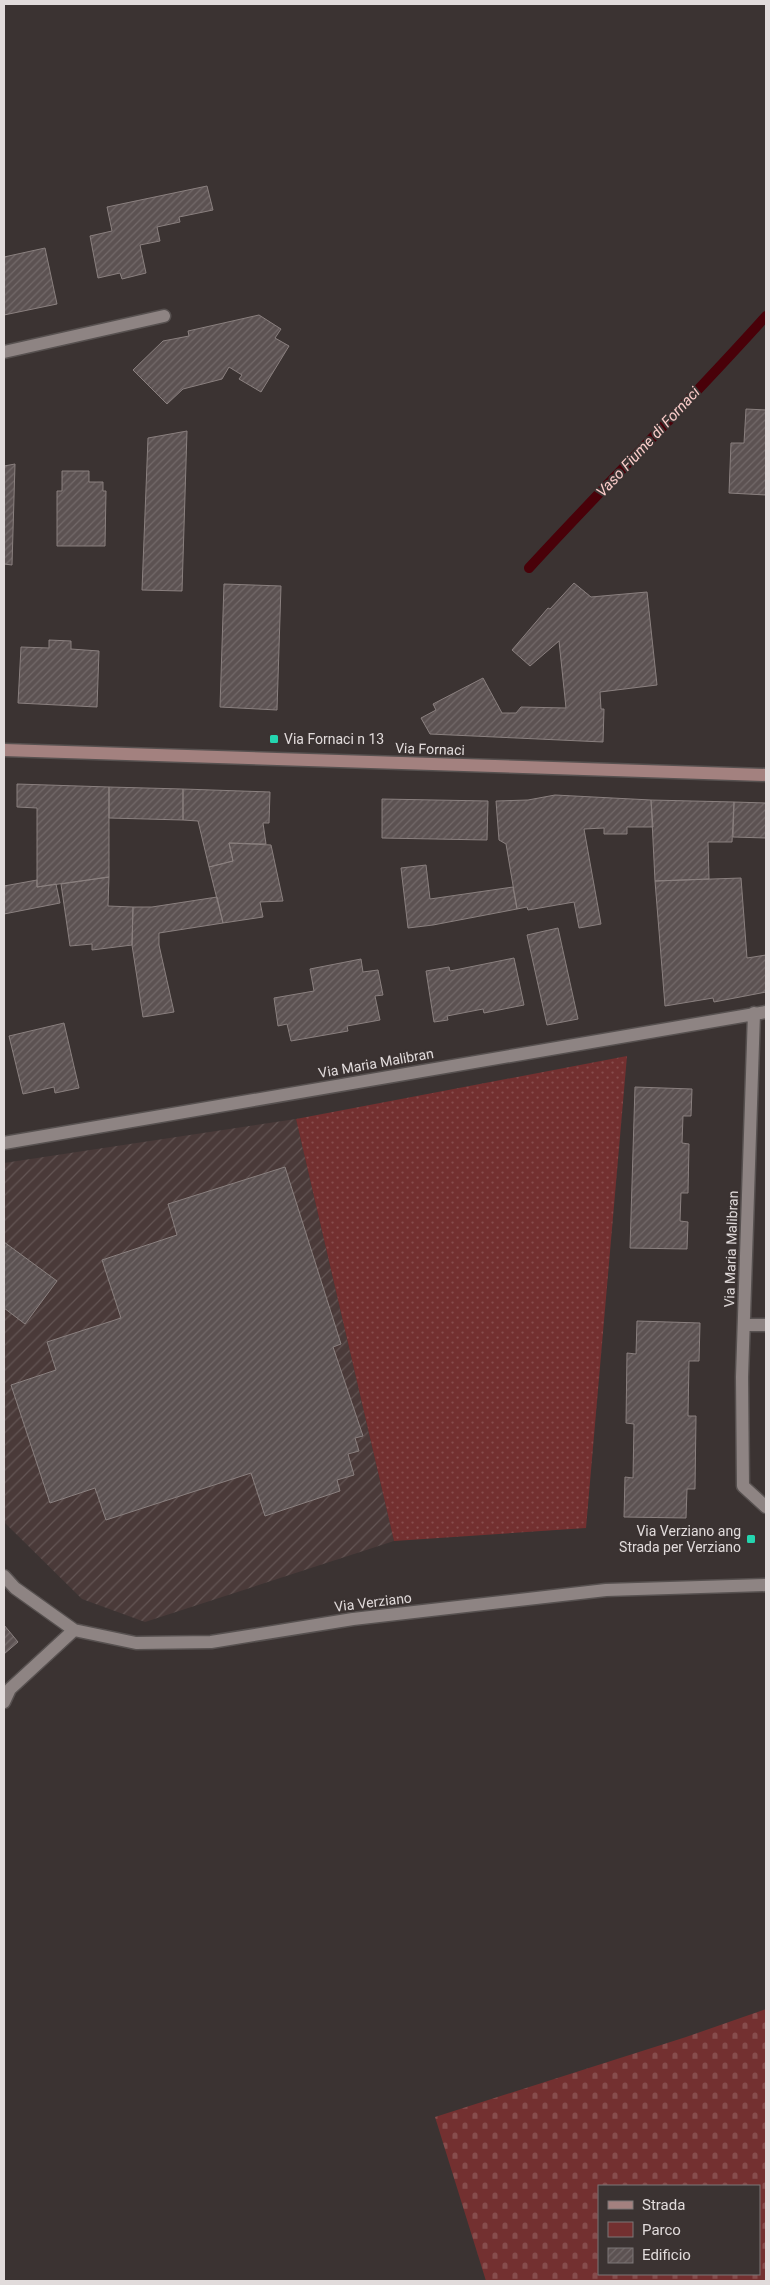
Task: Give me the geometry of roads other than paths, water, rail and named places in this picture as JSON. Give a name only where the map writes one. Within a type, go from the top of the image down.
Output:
[{"type":"street","points":[[4,352],[164,316]]},
{"type":"street","name":"Via Fornaci","points":[[4,750],[766,775]]},
{"type":"street","name":"Via Maria Malibran","points":[[4,1143],[760,1012],[744,1325],[743,1486],[766,1507]]},
{"type":"street","points":[[744,1325],[766,1325]]},
{"type":"street","name":"Via Verziano","points":[[4,1576],[15,1588],[74,1630],[136,1644],[211,1642],[354,1619],[606,1590],[766,1585]]},
{"type":"street","points":[[4,1702],[10,1688],[74,1630]]},
{"type":"waterway","name":"Vaso Fiume di Fornaci","points":[[529,568],[766,316]]},
{"type":"place","name":"Via Fornaci n 13","points":[[274,739]]},
{"type":"place","name":"Via Verziano ang Strada per Verziano","points":[[751,1539]]}]
